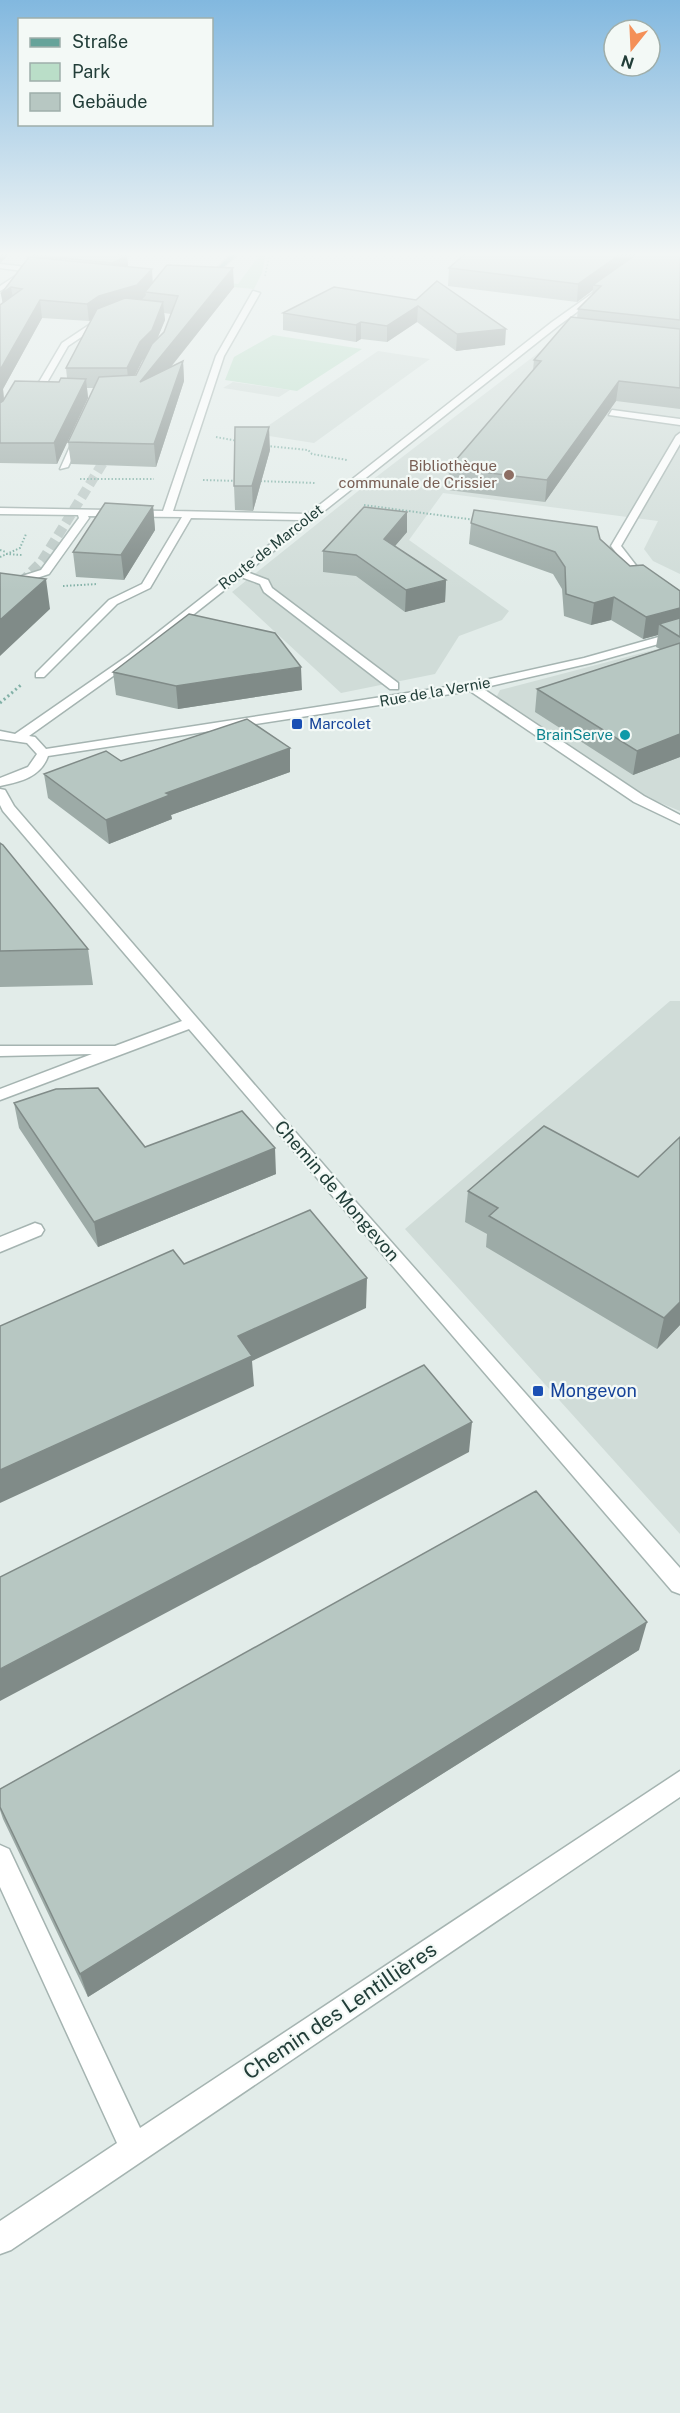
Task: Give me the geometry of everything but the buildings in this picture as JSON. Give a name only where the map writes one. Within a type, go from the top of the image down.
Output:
[{"type":"street","points":[[0,420],[15,394],[42,384],[53,366]]},
{"type":"street","points":[[167,514],[217,366]]},
{"type":"street","name":"Route de Marcolet","points":[[19,737],[133,657],[310,517],[508,366]]},
{"type":"street","points":[[15,394],[50,392]]},
{"type":"street","points":[[612,413],[680,422]]},
{"type":"street","points":[[63,467],[84,424]]},
{"type":"street","points":[[680,436],[616,546],[620,556],[643,576],[680,596]]},
{"type":"street","points":[[0,511],[310,517]]},
{"type":"street","points":[[0,587],[45,572],[84,518],[82,513]]},
{"type":"street","points":[[40,675],[113,602],[146,586],[188,515]]},
{"type":"street","points":[[239,573],[264,582],[268,590],[394,686]]},
{"type":"street","name":"Rue de la Vernie","points":[[43,753],[472,687],[587,661],[680,634]]},
{"type":"street","points":[[472,687],[639,798],[680,820]]},
{"type":"street","points":[[0,735],[31,740],[43,753],[42,761],[36,768],[25,775],[0,782]]},
{"type":"street","name":"Chemin de Mongevon","points":[[0,793],[8,808],[350,1206],[680,1584]]},
{"type":"street","points":[[0,1095],[193,1022]]},
{"type":"street","points":[[0,1051],[123,1048]]},
{"type":"street","points":[[0,1245],[35,1230]]},
{"type":"street","name":"Chemin des Lentillières","points":[[0,2239],[680,1783]]},
{"type":"street","points":[[0,1858],[135,2149]]},
{"type":"path","points":[[195,434],[241,442]]},
{"type":"path","points":[[263,446],[297,448],[312,454],[377,465]]},
{"type":"path","points":[[80,478],[240,481]]},
{"type":"path","points":[[250,481],[353,484]]},
{"type":"path","points":[[354,503],[481,521]]},
{"type":"path","points":[[0,557],[6,552],[20,548],[28,527],[38,512]]},
{"type":"path","points":[[0,549],[6,552]]},
{"type":"path","points":[[71,587],[97,584]]},
{"type":"shaded area","points":[[357,366],[421,366],[314,443],[256,434]]},
{"type":"shaded area","points":[[522,366],[680,366],[680,574],[653,561],[644,549],[658,521],[443,493],[409,540],[509,611],[502,620],[459,636],[435,674],[341,693],[232,592],[367,484]]},
{"type":"shaded area","points":[[233,382],[290,390],[279,397],[223,388]]},
{"type":"shaded area","points":[[680,643],[680,811],[646,797],[496,698],[500,690]]},
{"type":"shaded area","points":[[670,1001],[680,1001],[680,1534],[405,1229]]},
{"type":"green space","points":[[231,366],[336,366],[297,391],[225,380]]},
{"type":"tunnel","points":[[0,604],[42,561],[114,445]]},
{"type":"place","name":"Bibliothèque communale de Crissier","points":[[509,475]]},
{"type":"place","name":"Marcolet","points":[[297,724]]},
{"type":"place","name":"BrainServe","points":[[625,735]]},
{"type":"place","name":"Mongevon","points":[[538,1391]]}]
